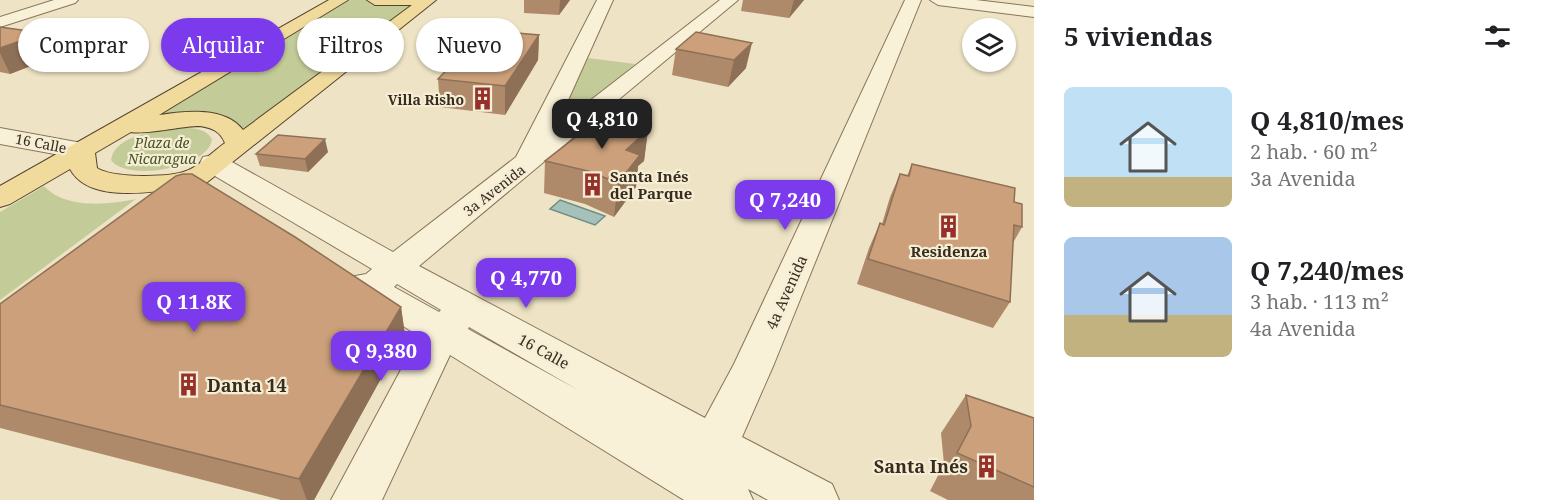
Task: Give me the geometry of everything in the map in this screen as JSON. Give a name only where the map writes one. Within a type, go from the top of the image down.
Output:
[{"type":"main road","points":[[0,198],[339,0]]},
{"type":"main road","points":[[375,0],[414,0]]},
{"type":"main road","points":[[141,219],[428,0]]},
{"type":"main road","points":[[82,151],[82,166],[87,175],[101,181],[122,184],[215,162],[231,131],[224,126],[200,120],[169,121],[119,129]]},
{"type":"street","points":[[0,15],[47,0]]},
{"type":"street","points":[[0,22],[70,0]]},
{"type":"street","points":[[524,166],[605,0]]},
{"type":"street","name":"3a Avenida","points":[[382,278],[730,0]]},
{"type":"street","name":"4a Avenida","points":[[712,491],[716,446],[913,0]]},
{"type":"street","points":[[938,0],[1034,12]]},
{"type":"street","name":"16 Calle","points":[[0,136],[82,151]]},
{"type":"street","name":"16 Calle","points":[[215,162],[382,278],[454,320],[712,491]]},
{"type":"street","points":[[356,500],[454,320]]},
{"type":"street","name":"16 Calle","points":[[454,320],[716,446],[814,500]]},
{"type":"green space","points":[[350,0],[419,0],[395,18],[320,18]]},
{"type":"green space","points":[[297,32],[297,72],[322,72],[243,131],[236,124],[216,117],[155,117],[230,72],[285,72],[285,39]]},
{"type":"green space","points":[[588,58],[635,64],[548,138]]},
{"type":"green space","name":"Plaza de Nicaragua","points":[[179,128],[206,132],[212,139],[208,149],[198,157],[167,169],[133,170],[120,167],[111,160],[120,144],[129,139]]},
{"type":"green space","points":[[44,186],[63,199],[75,202],[100,204],[136,199],[0,300],[0,212]]},
{"type":"water","points":[[560,200],[605,216],[595,225],[550,209]]},
{"type":"building","points":[[0,27],[18,30],[18,42],[0,48]]},
{"type":"building","points":[[696,32],[752,43],[734,60],[676,49]]},
{"type":"building","points":[[523,34],[539,35],[523,59]]},
{"type":"building","points":[[445,72],[514,72],[505,86],[438,79]]},
{"type":"building","points":[[605,118],[648,130],[626,150],[640,155],[618,183],[588,171],[545,161],[590,126],[597,127]]},
{"type":"building","points":[[278,135],[325,139],[305,159],[256,154]]},
{"type":"building","points":[[912,164],[1015,188],[1014,202],[1022,204],[1022,227],[1014,225],[1010,302],[868,259],[880,223],[884,225],[900,174],[909,176]]},
{"type":"building","name":"Danta 14","points":[[192,174],[295,237],[401,307],[299,479],[0,405],[0,304],[176,176]]},
{"type":"building","points":[[966,395],[1034,418],[1034,487],[957,453],[971,426]]},
{"type":"place","name":"Villa Risho","points":[[482,99]]},
{"type":"place","name":"Santa Inés del Parque","points":[[592,185]]},
{"type":"place","name":"Residenza","points":[[949,227]]},
{"type":"place","name":"Danta 14","points":[[189,385]]},
{"type":"place","name":"Santa Inés","points":[[986,466]]}]
